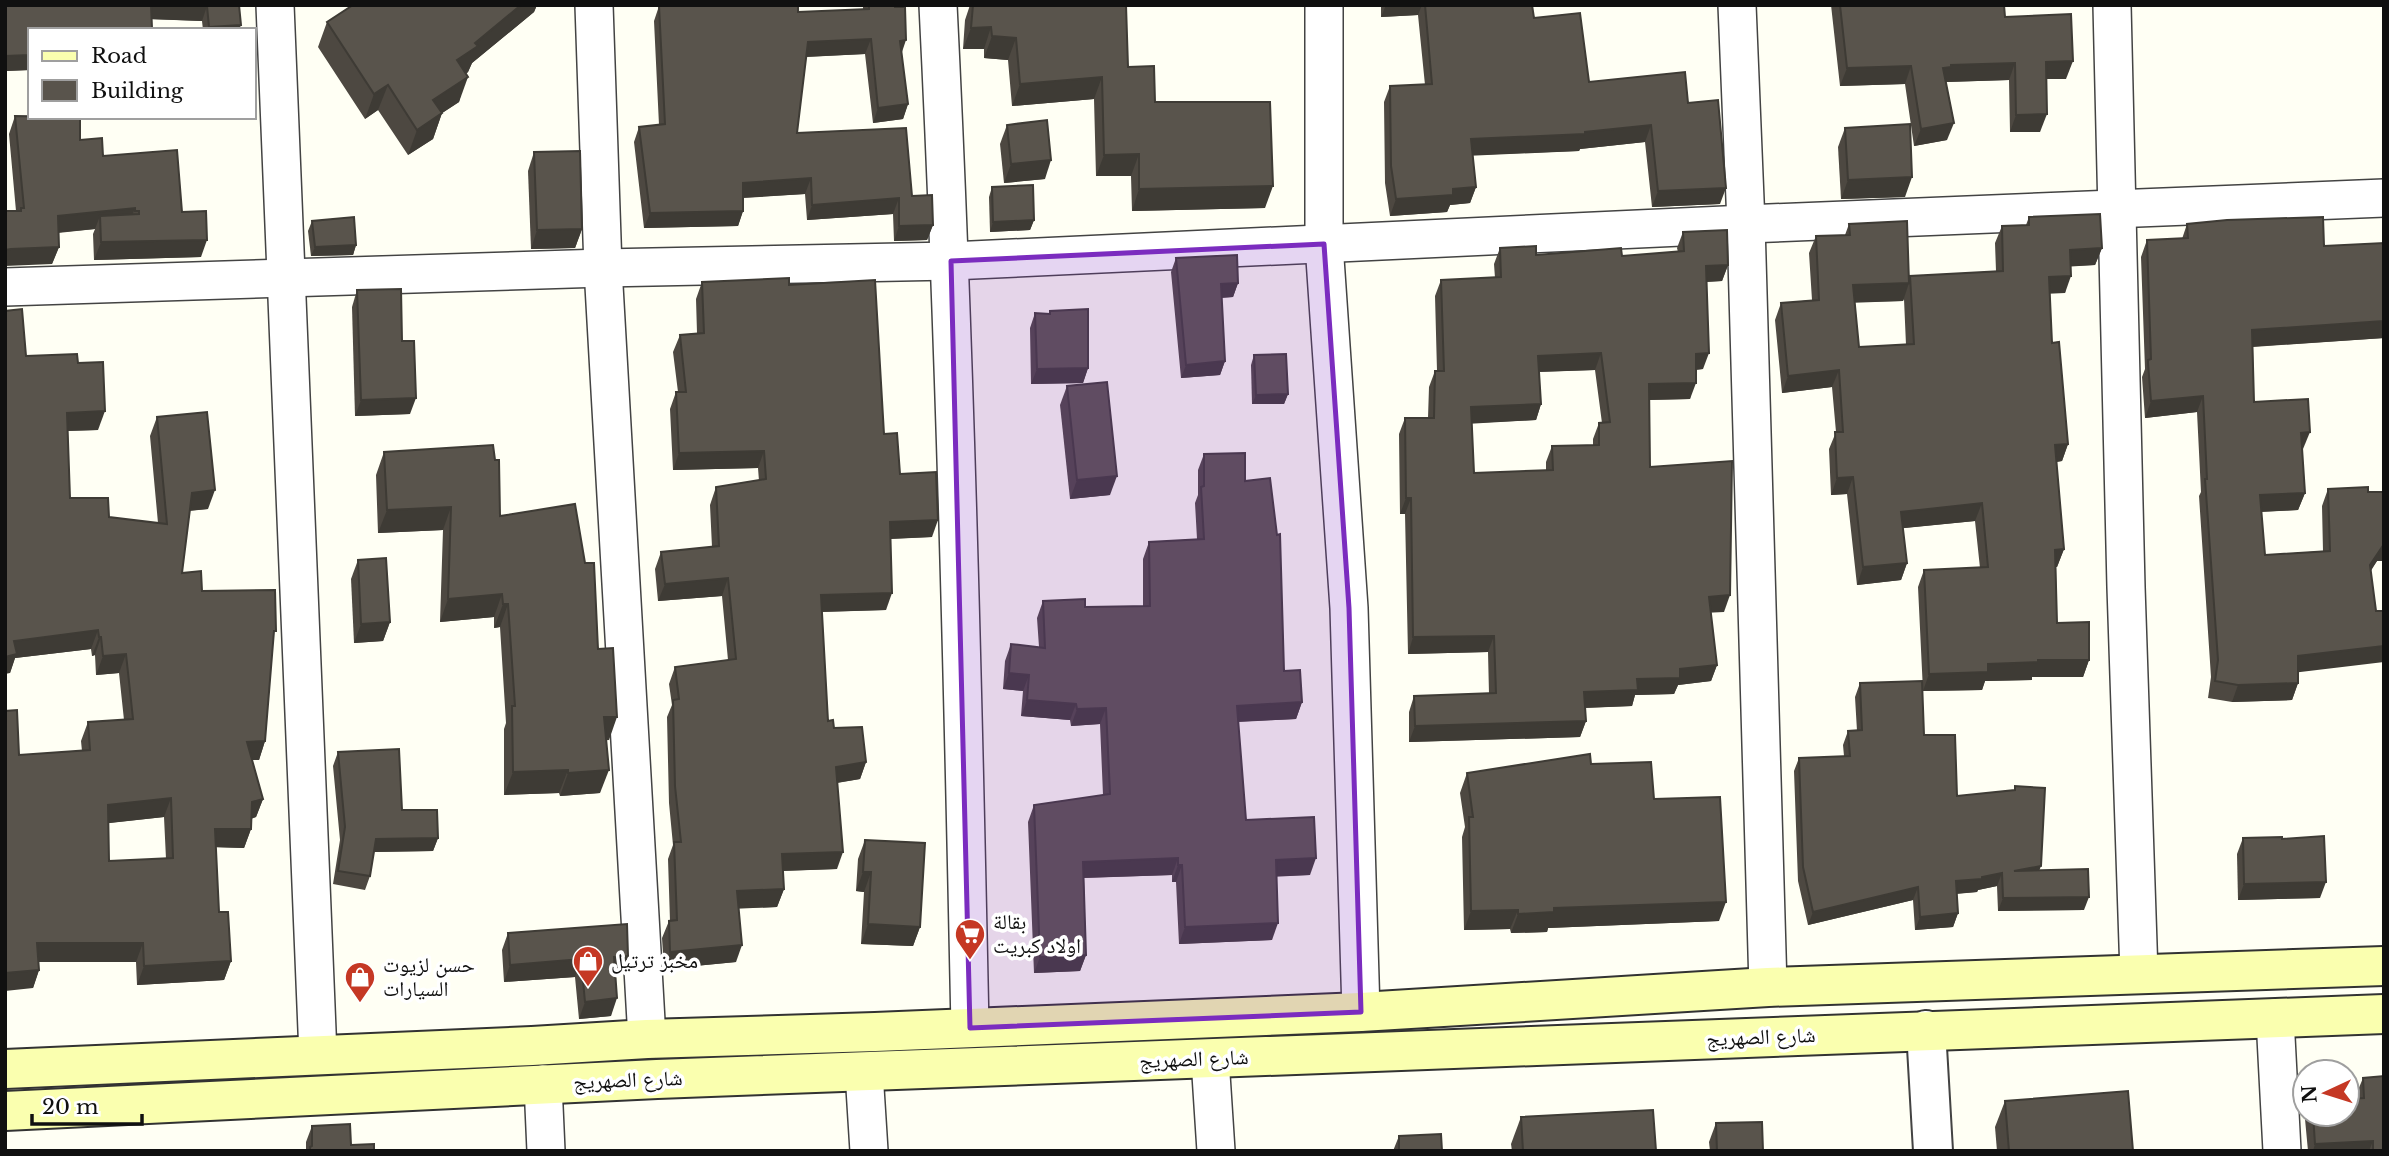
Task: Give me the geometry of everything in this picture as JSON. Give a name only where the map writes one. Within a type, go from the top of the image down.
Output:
[{"type":"main road","points":[[5,1069],[646,1039],[1361,1012],[1768,987],[2384,966]]},
{"type":"main road","name":"شارع الصهريج","points":[[5,1111],[543,1084],[2384,1014]]},
{"type":"street","points":[[275,5],[318,1055]]},
{"type":"street","points":[[594,5],[603,268],[646,1039]]},
{"type":"street","points":[[938,5],[951,261],[970,1028]]},
{"type":"street","points":[[1324,5],[1324,244],[1349,608],[1361,1012]]},
{"type":"street","points":[[1737,5],[1768,987]]},
{"type":"street","points":[[2112,5],[2115,208],[2139,974]]},
{"type":"street","points":[[5,287],[603,268],[951,261],[2384,198]]},
{"type":"street","points":[[2275,1018],[2282,1151]]},
{"type":"street","points":[[1926,1030],[1933,1151]]},
{"type":"street","points":[[1210,1059],[1216,1151]]},
{"type":"street","points":[[864,1072],[869,1151]]},
{"type":"street","points":[[543,1084],[546,1151]]},
{"type":"highlighted area","points":[[1324,244],[1349,608],[1361,1012],[970,1028],[951,261]]},
{"type":"building","points":[[5,5],[151,5],[152,28],[28,28],[28,55],[5,56]]},
{"type":"building","points":[[181,5],[239,5],[241,25],[209,27],[207,6]]},
{"type":"building","points":[[353,5],[521,5],[475,43],[478,46],[457,60],[468,77],[433,100],[442,113],[417,130],[388,85],[374,94],[327,22]]},
{"type":"building","points":[[798,5],[798,12],[869,9],[869,5],[905,7],[906,40],[900,41],[908,104],[878,108],[871,39],[808,42],[797,133],[906,128],[912,196],[932,195],[933,225],[899,226],[899,198],[812,205],[811,178],[743,183],[743,211],[650,213],[639,127],[665,124],[659,6]]},
{"type":"building","points":[[973,5],[1126,5],[1128,67],[1154,66],[1155,102],[1270,102],[1273,186],[1139,189],[1139,154],[1104,155],[1102,77],[1020,84],[1016,38],[992,36],[991,27],[971,28]]},
{"type":"building","points":[[1425,5],[1532,5],[1534,18],[1580,13],[1589,82],[1685,72],[1688,103],[1718,100],[1726,188],[1658,191],[1651,125],[1585,134],[1471,139],[1476,187],[1453,189],[1453,195],[1396,199],[1391,166],[1390,86],[1432,84]]},
{"type":"building","points":[[1840,5],[2004,5],[2005,17],[2071,14],[2073,61],[2046,62],[2047,114],[2016,115],[2015,63],[1951,65],[1943,68],[1954,123],[1921,129],[1911,66],[1847,68]]},
{"type":"building","points":[[15,116],[28,116],[28,119],[80,119],[80,140],[102,138],[103,156],[177,150],[182,212],[206,211],[207,240],[101,242],[100,216],[139,214],[135,208],[58,216],[59,247],[5,250],[5,211],[21,211],[21,208],[24,208]]},
{"type":"building","points":[[1047,120],[1051,160],[1011,164],[1007,125]]},
{"type":"building","points":[[1910,124],[1912,177],[1848,180],[1845,128]]},
{"type":"building","points":[[580,151],[582,229],[537,230],[534,152]]},
{"type":"building","points":[[1033,185],[1034,220],[993,222],[992,187]]},
{"type":"building","points":[[2100,214],[2102,248],[2070,250],[2071,276],[2049,277],[2052,343],[2059,342],[2068,444],[2055,445],[2064,549],[2055,550],[2057,623],[2089,622],[2089,660],[1988,664],[1988,672],[1929,674],[1924,570],[1988,567],[1982,503],[1901,512],[1907,563],[1863,567],[1853,477],[1837,478],[1835,432],[1843,432],[1839,370],[1788,376],[1781,303],[1819,300],[1816,236],[1850,235],[1849,224],[1907,221],[1909,283],[1853,285],[1859,347],[1914,344],[1910,276],[2003,271],[2002,226],[2029,225],[2029,217]]},
{"type":"building","points":[[354,217],[356,245],[315,247],[312,221]]},
{"type":"building","points":[[2323,217],[2324,246],[2384,243],[2384,321],[2252,330],[2254,402],[2308,399],[2310,432],[2301,433],[2305,493],[2260,495],[2265,555],[2330,551],[2328,489],[2368,487],[2368,492],[2384,492],[2384,544],[2370,565],[2376,611],[2384,611],[2384,646],[2298,656],[2298,683],[2238,685],[2215,681],[2218,660],[2205,479],[2203,396],[2151,401],[2147,240],[2188,238],[2187,224]]},
{"type":"building","points":[[1727,230],[1728,265],[1706,266],[1709,353],[1696,354],[1696,383],[1649,384],[1650,467],[1732,461],[1730,595],[1709,597],[1717,665],[1680,669],[1680,678],[1637,679],[1638,690],[1584,692],[1586,721],[1415,726],[1414,696],[1496,693],[1494,636],[1413,637],[1411,498],[1406,498],[1405,418],[1434,418],[1435,371],[1444,371],[1441,280],[1501,277],[1500,248],[1536,246],[1536,255],[1621,248],[1622,256],[1684,251],[1683,232]],"holes":[[[1601,353],[1610,422],[1599,423],[1599,445],[1552,446],[1553,470],[1474,473],[1471,407],[1541,404],[1538,356]]]},
{"type":"building","points":[[1237,255],[1238,283],[1221,284],[1225,361],[1186,365],[1176,258]]},
{"type":"building","points":[[789,278],[789,285],[875,280],[884,434],[897,433],[900,474],[936,472],[938,520],[890,522],[892,593],[821,595],[828,721],[833,720],[834,728],[862,727],[866,762],[836,767],[843,852],[782,854],[784,889],[737,891],[742,945],[670,952],[669,921],[677,920],[674,842],[681,842],[675,786],[673,700],[679,699],[675,667],[736,659],[728,578],[665,584],[661,552],[719,546],[716,487],[766,479],[764,451],[679,453],[676,392],[686,392],[680,335],[704,333],[702,282]]},
{"type":"building","points":[[401,289],[402,341],[414,341],[416,398],[361,400],[357,290]]},
{"type":"building","points":[[22,309],[26,356],[77,354],[78,363],[103,362],[105,411],[67,413],[70,498],[108,498],[109,517],[167,524],[157,417],[207,412],[215,490],[192,493],[182,573],[201,571],[202,591],[275,590],[276,631],[265,741],[247,742],[263,799],[252,802],[251,829],[215,829],[219,912],[228,912],[231,961],[144,966],[143,943],[37,943],[39,970],[5,973],[5,711],[17,710],[19,755],[90,750],[88,722],[133,719],[126,654],[103,656],[98,630],[14,641],[17,654],[5,657],[5,311]],"holes":[[[171,798],[173,858],[109,861],[108,805]]]},
{"type":"building","points":[[1088,309],[1088,368],[1037,369],[1035,313],[1050,314],[1050,311]]},
{"type":"building","points":[[1286,354],[1288,394],[1256,395],[1254,355]]},
{"type":"building","points":[[1107,382],[1117,476],[1077,480],[1067,386]]},
{"type":"building","points":[[493,445],[495,460],[499,460],[500,516],[575,504],[585,563],[594,563],[598,649],[613,648],[617,717],[604,717],[609,770],[568,773],[568,770],[513,772],[512,706],[515,706],[508,604],[503,604],[502,594],[448,599],[451,507],[387,510],[384,452]]},
{"type":"building","points":[[1245,453],[1245,481],[1270,478],[1277,535],[1280,534],[1284,671],[1300,670],[1302,702],[1237,706],[1246,820],[1314,817],[1316,858],[1276,860],[1278,923],[1185,927],[1182,865],[1178,865],[1178,858],[1083,862],[1086,955],[1040,957],[1034,805],[1110,794],[1106,708],[1077,709],[1076,704],[1027,700],[1029,675],[1009,673],[1011,644],[1045,648],[1043,601],[1085,599],[1085,607],[1150,606],[1149,542],[1204,539],[1201,487],[1204,486],[1204,454]]},
{"type":"building","points":[[386,558],[390,622],[361,624],[358,560]]},
{"type":"building","points":[[1922,681],[1924,735],[1955,735],[1957,796],[2015,790],[2015,786],[2045,788],[2041,866],[2014,871],[2088,869],[2089,897],[2003,898],[2002,873],[1982,879],[1956,881],[1958,913],[1920,917],[1918,887],[1813,912],[1803,867],[1799,758],[1850,756],[1848,731],[1862,730],[1860,683]]},
{"type":"building","points":[[399,749],[402,810],[437,810],[438,838],[376,839],[370,876],[338,871],[345,827],[338,752]]},
{"type":"building","points":[[1590,754],[1591,764],[1651,762],[1654,799],[1720,797],[1726,902],[1554,908],[1554,912],[1518,914],[1518,910],[1471,911],[1469,817],[1473,817],[1467,773]]},
{"type":"building","points":[[2324,836],[2326,882],[2244,884],[2243,838]]},
{"type":"building","points":[[865,840],[925,843],[920,927],[868,924],[871,872],[863,872]]},
{"type":"building","points":[[627,924],[628,956],[614,957],[617,998],[585,1002],[581,959],[510,965],[508,933]]},
{"type":"building","points":[[2384,1076],[2384,1151],[2373,1151],[2373,1141],[2315,1144],[2314,1128],[2361,1128],[2363,1078]]},
{"type":"building","points":[[2128,1091],[2133,1151],[2009,1151],[2005,1101]]},
{"type":"building","points":[[1653,1110],[1656,1151],[1523,1151],[1521,1117]]},
{"type":"building","points":[[1762,1122],[1763,1151],[1717,1151],[1716,1123]]},
{"type":"building","points":[[350,1124],[351,1145],[374,1144],[374,1151],[310,1151],[312,1126]]},
{"type":"building","points":[[1441,1134],[1442,1151],[1399,1151],[1399,1136]]},
{"type":"place","name":"بقالة اولاد كبريت","points":[[970,961]]},
{"type":"place","name":"مخبز ترتيل","points":[[588,988]]},
{"type":"place","name":"حسن لزيوت السيارات","points":[[360,1004]]}]
